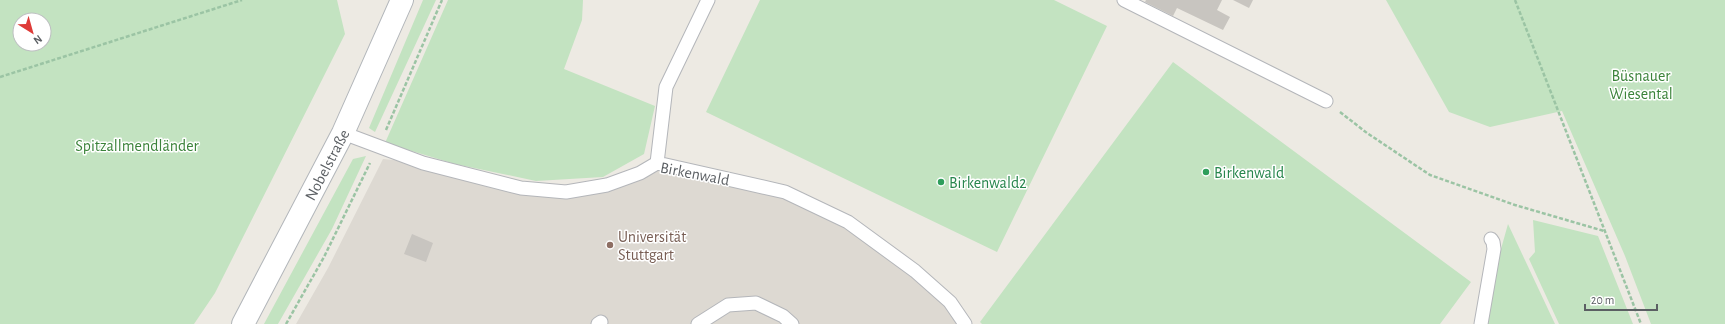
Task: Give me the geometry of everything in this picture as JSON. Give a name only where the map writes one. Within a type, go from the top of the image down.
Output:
[{"type":"street","name":"Nobelstraße","points":[[242,324],[343,133],[402,0]]},
{"type":"lane","points":[[657,163],[666,87],[708,0]]},
{"type":"lane","points":[[1124,0],[1326,101]]},
{"type":"lane","name":"Birkenwald","points":[[343,133],[423,163],[521,188],[566,192],[607,185],[640,173],[657,163],[785,192],[848,222],[915,270],[950,302],[965,324]]},
{"type":"lane","points":[[1481,324],[1494,249],[1491,239]]},
{"type":"lane","points":[[706,322],[728,305],[756,303],[783,316],[792,324]]},
{"type":"path","points":[[0,77],[242,0]]},
{"type":"path","points":[[286,324],[324,257],[378,147],[442,0]]},
{"type":"path","points":[[1515,0],[1641,324]]},
{"type":"path","points":[[1326,101],[1366,133],[1430,175],[1515,205],[1605,231]]},
{"type":"shaded area","name":"Universität Stuttgart","points":[[383,159],[423,163],[566,192],[657,163],[785,192],[848,222],[915,271],[965,324],[296,324],[328,268]]},
{"type":"green space","name":"Spitzallmendländer","points":[[0,0],[337,0],[345,34],[215,293],[194,324],[0,324]]},
{"type":"green space","points":[[423,0],[436,0],[375,132],[369,128]]},
{"type":"green space","points":[[448,0],[583,0],[582,20],[564,69],[655,106],[644,154],[603,177],[536,181],[455,164],[385,143]]},
{"type":"green space","name":"Birkenwald2","points":[[760,0],[1054,0],[1107,26],[997,252],[706,112]]},
{"type":"green space","name":"Büsnauer Wiesental","points":[[1386,0],[1725,0],[1725,324],[1651,324],[1625,256],[1562,111],[1490,127],[1449,112]]},
{"type":"green space","name":"Birkenwald","points":[[1173,62],[1471,282],[1440,324],[982,324],[980,322]]},
{"type":"green space","points":[[366,156],[332,229],[278,324],[264,324],[353,159]]},
{"type":"green space","points":[[1533,220],[1598,236],[1633,324],[1559,324],[1529,259],[1535,252]]},
{"type":"green space","points":[[1508,224],[1555,324],[1480,324]]},
{"type":"building","points":[[1146,0],[1222,0],[1217,10],[1230,17],[1223,30],[1177,8],[1173,16],[1145,2]]},
{"type":"building","points":[[1233,0],[1253,0],[1249,8]]},
{"type":"building","points":[[412,234],[433,243],[426,262],[404,254]]},
{"type":"place","name":"Birkenwald","points":[[1206,172]]},
{"type":"place","name":"Birkenwald2","points":[[941,182]]},
{"type":"place","name":"Universität Stuttgart","points":[[610,245]]}]
